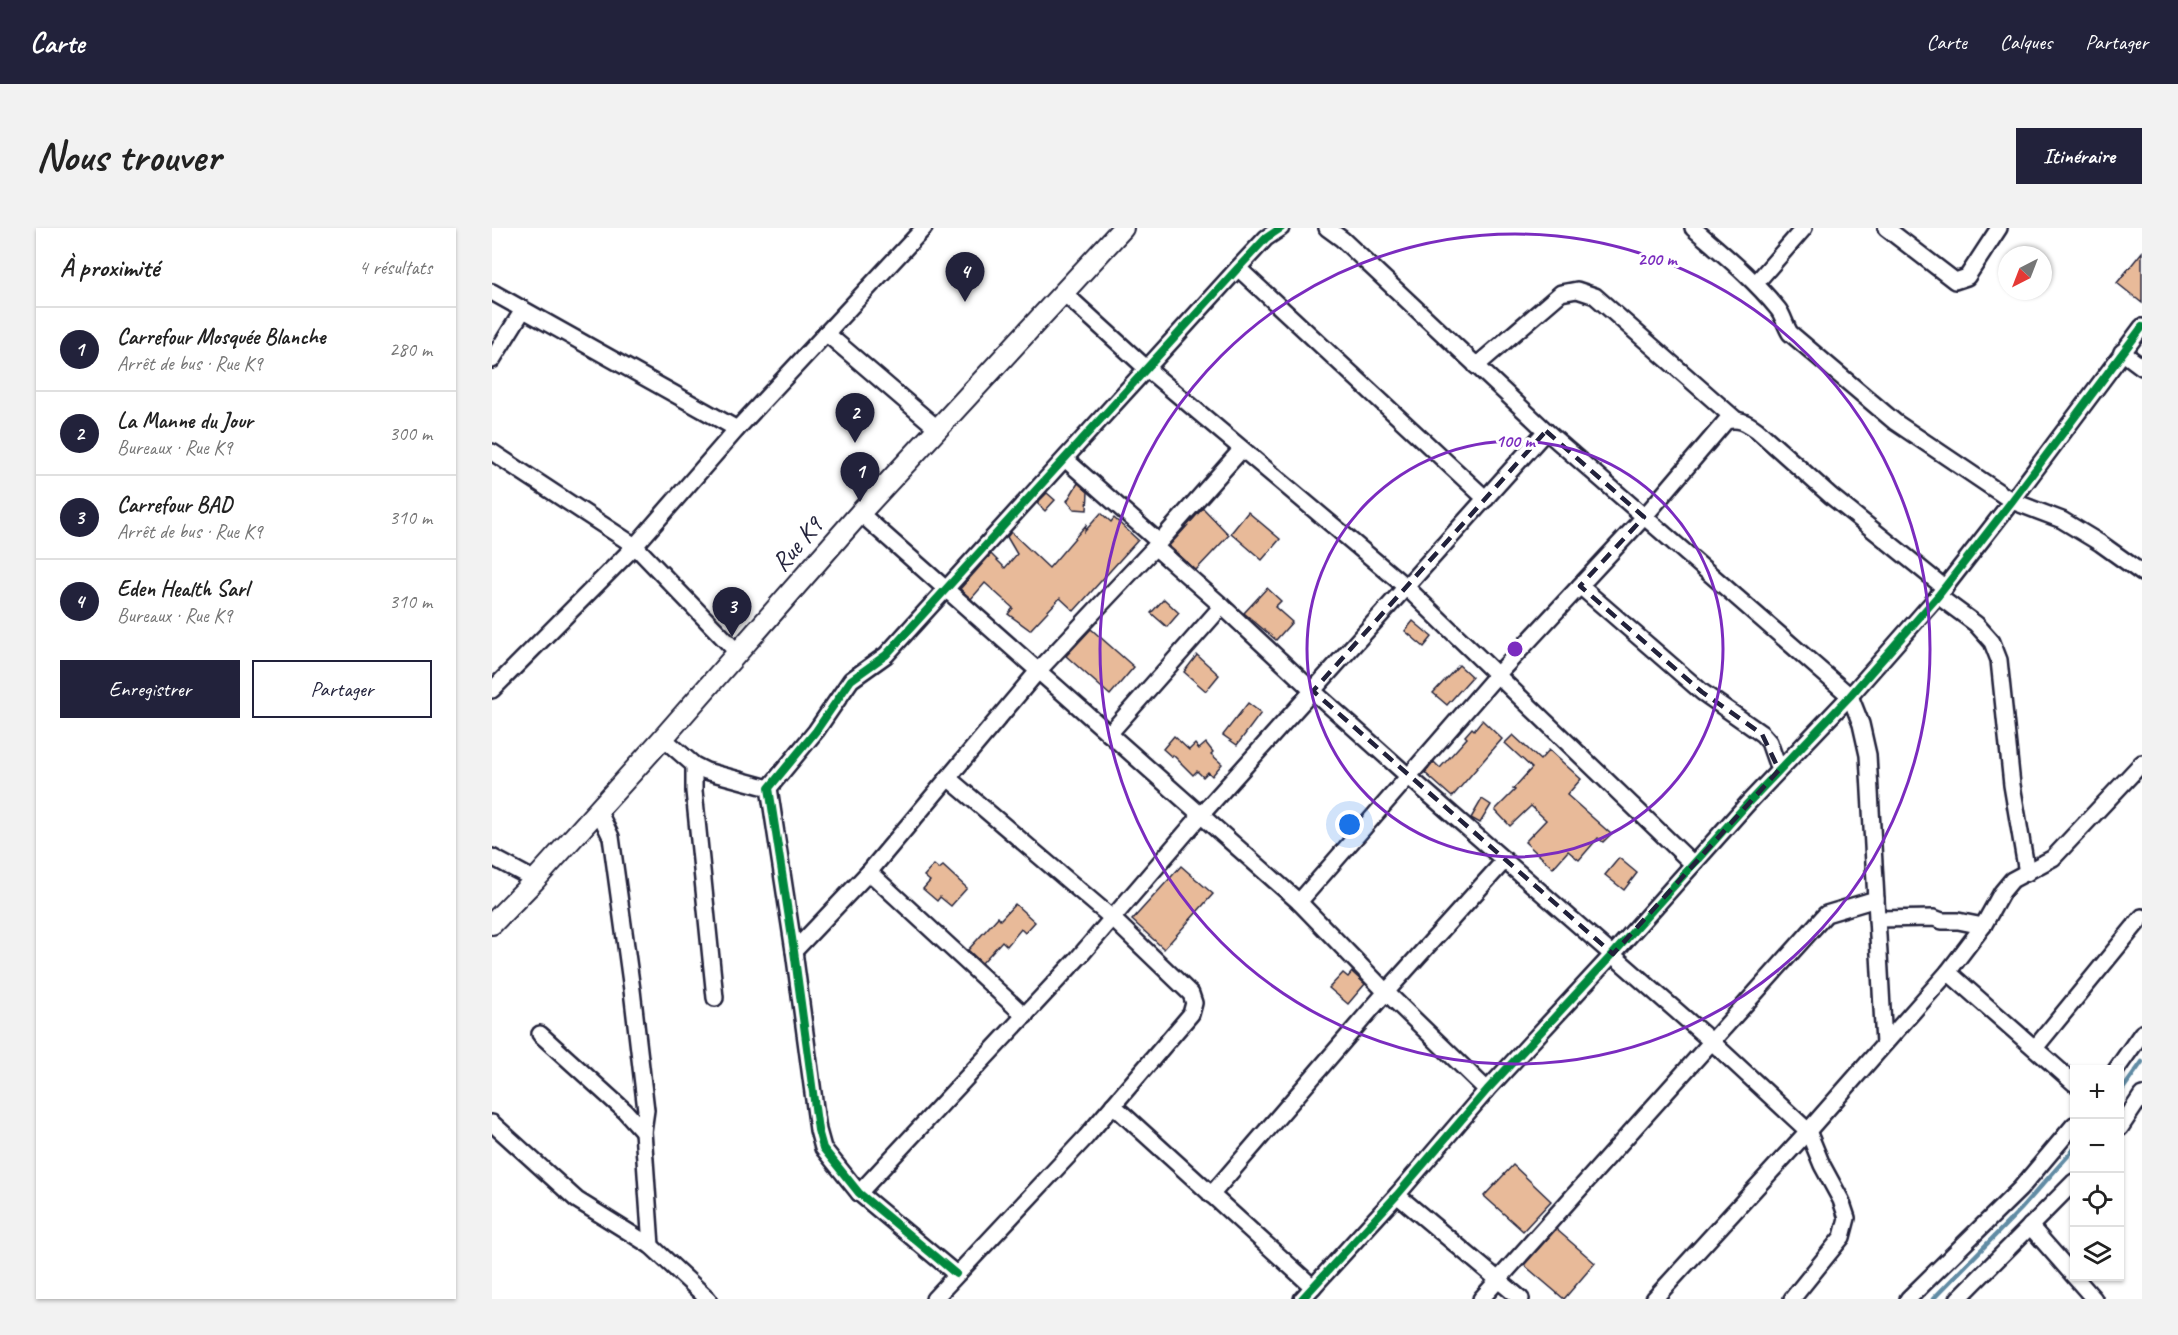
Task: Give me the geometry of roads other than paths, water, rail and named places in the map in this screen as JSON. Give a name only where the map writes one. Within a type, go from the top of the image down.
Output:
[{"type":"street","points":[[492,690],[635,546],[737,429],[924,228]]},
{"type":"street","name":"Rue K9","points":[[492,924],[535,880],[663,738],[860,513],[1124,228]]},
{"type":"street","points":[[956,1274],[859,1193],[823,1149],[818,1131],[795,951],[769,788],[816,731],[851,680],[886,655],[1238,268],[1266,238],[1281,228]]},
{"type":"street","points":[[1326,228],[1342,239],[1546,431],[1850,696],[1862,724],[1868,754],[1884,1044]]},
{"type":"street","points":[[1693,228],[1756,283],[1780,311],[1783,323],[1790,333],[1895,422],[2012,501],[2062,520],[2100,543],[2142,573]]},
{"type":"street","points":[[1756,283],[1804,228]]},
{"type":"street","points":[[1886,228],[1955,281],[1967,277],[1999,228]]},
{"type":"street","points":[[1238,268],[1486,499]]},
{"type":"street","points":[[1476,366],[1561,293],[1577,290],[1595,296],[1735,419]]},
{"type":"street","points":[[492,292],[737,429]]},
{"type":"street","points":[[1064,293],[1146,368],[1406,587],[1693,864]]},
{"type":"street","points":[[492,360],[523,310]]},
{"type":"street","points":[[1302,1299],[1397,1195],[1487,1090],[1779,770],[1850,696],[1941,592],[2142,327]]},
{"type":"street","points":[[826,333],[938,429]]},
{"type":"street","points":[[2122,352],[2142,367]]},
{"type":"street","points":[[1299,902],[1496,676],[1644,517],[1726,421],[1735,419],[1745,421],[1757,430],[1941,592],[1992,642],[1999,660],[2012,785],[2027,873]]},
{"type":"street","points":[[859,1193],[1025,1016],[1201,815],[1546,431]]},
{"type":"street","points":[[795,951],[869,872],[1038,671],[1157,545],[1242,449]]},
{"type":"street","points":[[492,452],[635,546],[738,653]]},
{"type":"street","points":[[1065,459],[1313,691],[1711,1041],[1808,1131],[1822,1165],[1841,1200],[1847,1218],[1842,1237],[1792,1299]]},
{"type":"street","points":[[860,513],[1299,902],[1386,992],[1487,1090]]},
{"type":"street","points":[[1580,586],[1702,692],[1762,734],[1769,742],[1779,770]]},
{"type":"street","points":[[1109,734],[1222,606]]},
{"type":"street","points":[[663,738],[694,765],[706,771],[769,788]]},
{"type":"street","points":[[1654,1299],[1808,1131],[1947,972],[1983,926],[2002,891],[2012,880],[2053,858],[2142,763]]},
{"type":"street","points":[[694,765],[694,791],[715,998]]},
{"type":"street","points":[[934,1299],[1086,1137],[1191,1014],[1194,1003],[1191,994],[1112,918],[948,778]]},
{"type":"street","points":[[598,810],[611,837],[613,848],[646,1110],[643,1131],[651,1246]]},
{"type":"street","points":[[492,857],[535,880]]},
{"type":"street","points":[[1211,1194],[1386,992],[1505,860]]},
{"type":"street","points":[[869,872],[1025,1016]]},
{"type":"street","points":[[1481,1299],[1826,914],[1876,899]]},
{"type":"street","points":[[2035,1047],[2142,917]]},
{"type":"street","points":[[1877,919],[1934,918],[1983,926]]},
{"type":"street","points":[[1947,972],[2070,1079]]},
{"type":"street","points":[[2119,1065],[2142,1032]]},
{"type":"street","points":[[540,1034],[625,1111],[643,1131]]},
{"type":"street","points":[[2124,1122],[2142,1095]]},
{"type":"street","points":[[1113,1105],[1313,1287]]},
{"type":"street","points":[[492,1123],[577,1200],[651,1246],[708,1299]]},
{"type":"street","points":[[1908,1299],[2020,1189],[2070,1130]]},
{"type":"street","points":[[1958,1299],[2070,1186]]},
{"type":"street","points":[[1397,1195],[1499,1278],[1521,1299]]},
{"type":"street","points":[[2030,1226],[2094,1299]]},
{"type":"waterway","points":[[2124,1087],[2142,1062]]},
{"type":"waterway","points":[[1933,1299],[2021,1209],[2070,1154]]},
{"type":"place","name":"Eden Health Sarl","points":[[965,302]]},
{"type":"place","name":"La Manne du Jour","points":[[855,443]]},
{"type":"place","name":"Carrefour Mosquée Blanche","points":[[860,502]]},
{"type":"place","name":"Carrefour BAD","points":[[732,637]]}]
